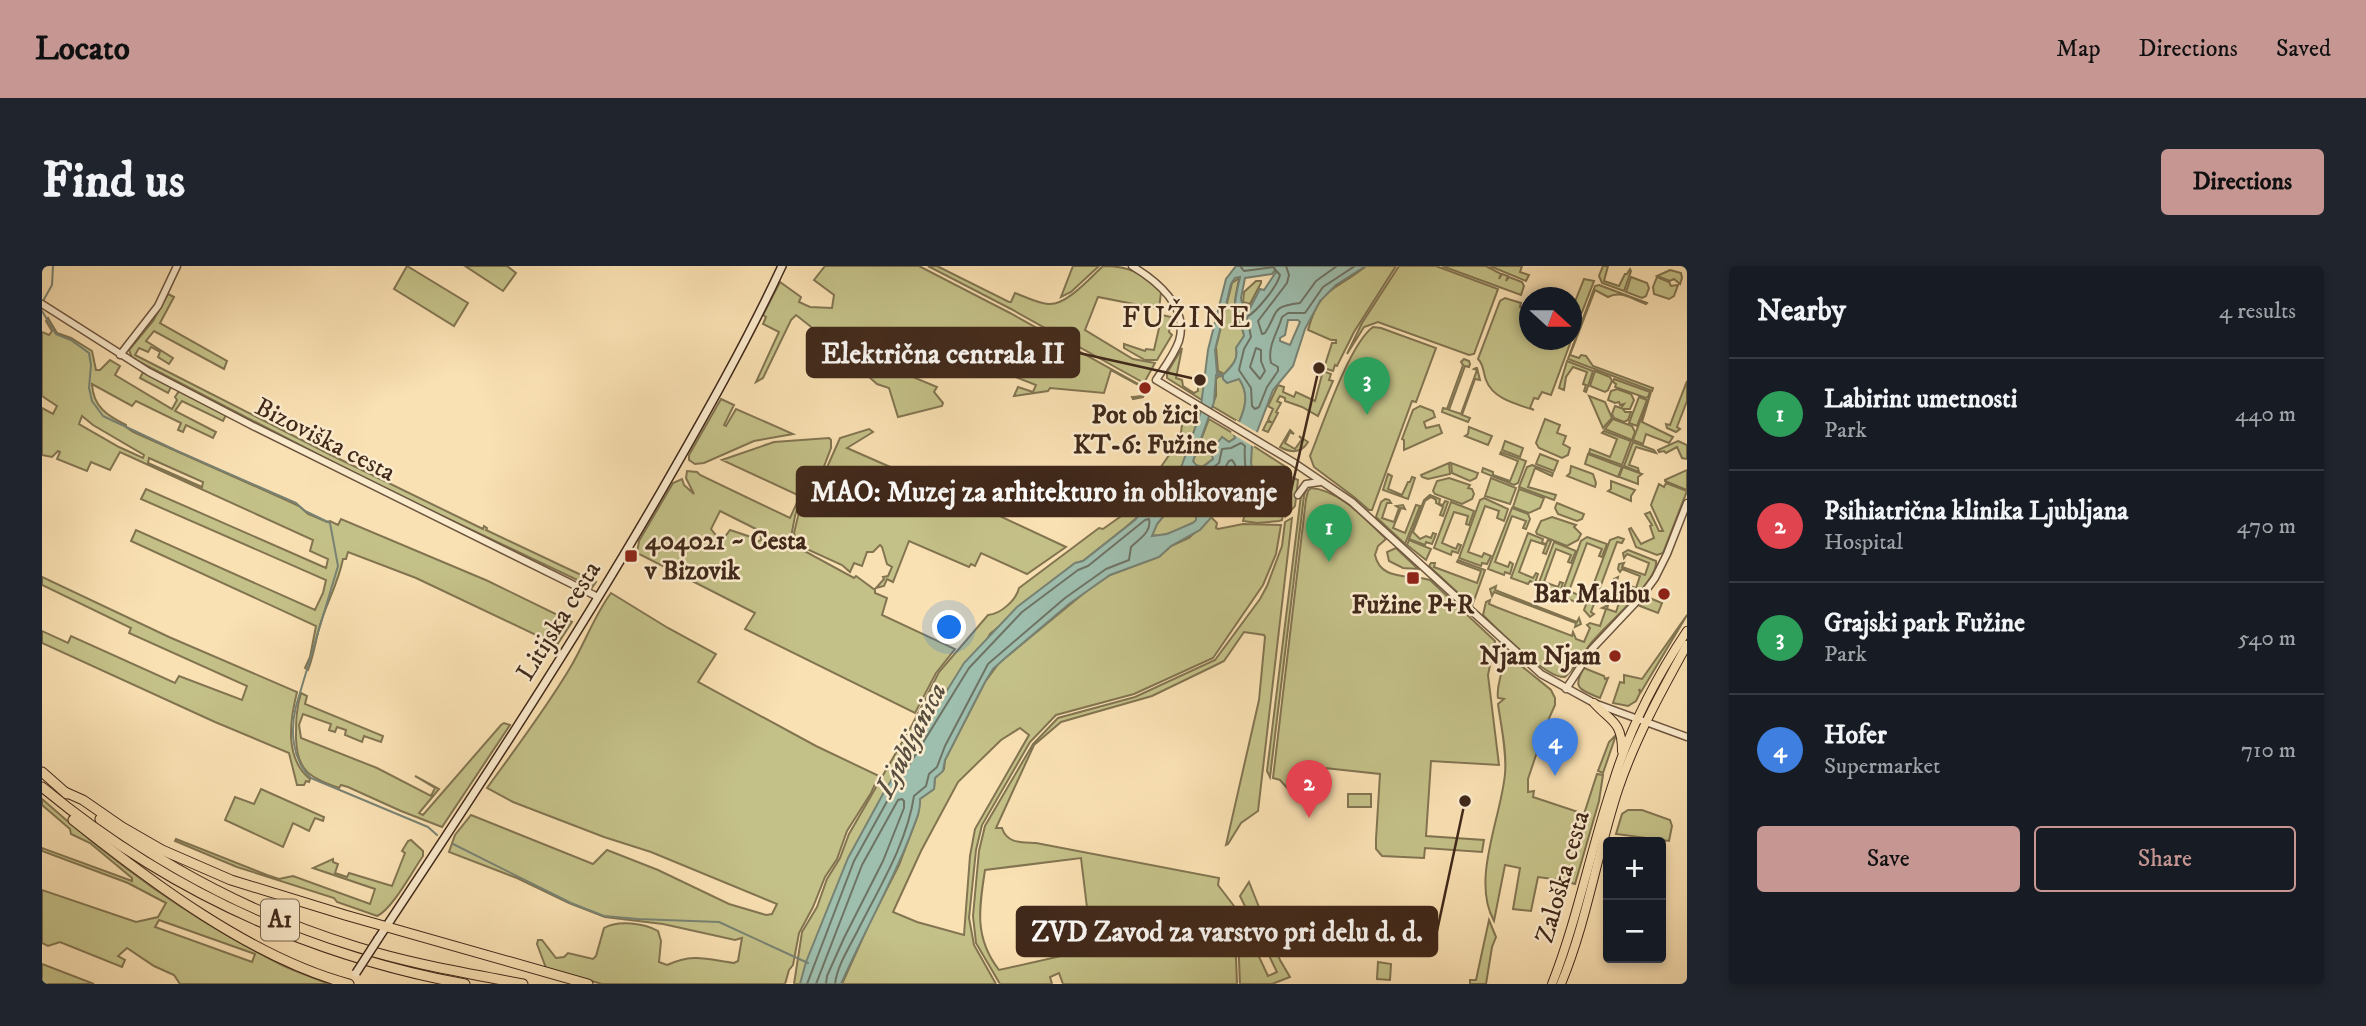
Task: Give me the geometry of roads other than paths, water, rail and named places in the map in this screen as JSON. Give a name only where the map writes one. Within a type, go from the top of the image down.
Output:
[{"type":"highway","name":"A1","points":[[42,772],[118,832],[171,865],[281,920],[387,956],[523,984]]},
{"type":"highway","name":"A1","points":[[42,788],[144,862],[197,893],[253,920],[346,955],[430,978],[466,984]]},
{"type":"highway","points":[[65,792],[83,800],[148,842],[203,869],[260,890],[588,984]]},
{"type":"highway","points":[[59,802],[67,815],[105,845],[200,911],[281,958],[349,984]]},
{"type":"main road","name":"Litijska cesta","points":[[349,984],[558,665],[720,389],[782,266]]},
{"type":"main road","name":"Zaloška cesta","points":[[1561,984],[1586,910],[1618,790],[1659,678],[1687,631]]},
{"type":"main road","name":"Zaloška cesta","points":[[1552,984],[1622,756],[1687,645]]},
{"type":"main road","points":[[1594,703],[1618,725],[1622,737],[1622,756]]},
{"type":"street","points":[[120,355],[158,306],[177,266]]},
{"type":"street","points":[[1132,266],[1152,278],[1167,293],[1176,311],[1180,332],[1177,346],[1156,380],[1322,481],[1363,511],[1535,670],[1594,703],[1687,737]]},
{"type":"street","name":"Bizoviška cesta","points":[[44,305],[120,355],[255,427],[598,597]]},
{"type":"street","points":[[1298,495],[1306,484],[1322,481]]},
{"type":"street","points":[[1566,689],[1595,645],[1655,578],[1687,503]]},
{"type":"water","points":[[1236,266],[1366,266],[1336,285],[1320,301],[1305,329],[1293,366],[1273,390],[1252,445],[1253,482],[1246,499],[1216,512],[1200,530],[1171,546],[1159,557],[1110,575],[1069,604],[993,669],[945,760],[943,771],[935,778],[934,789],[920,799],[917,818],[902,855],[841,984],[800,984],[806,962],[848,858],[884,792],[964,663],[1017,607],[1075,563],[1083,561],[1135,520],[1157,491],[1170,481],[1182,465],[1200,414],[1208,350],[1226,279]],"holes":[[[1275,270],[1250,308],[1242,303],[1245,278],[1272,274]],[[1240,277],[1235,309],[1244,336],[1236,348],[1234,363],[1223,375],[1217,373],[1215,350],[1231,284],[1235,278]],[[1288,320],[1298,320],[1300,322],[1290,345],[1280,341],[1285,335]],[[1216,375],[1223,376],[1227,383],[1239,379],[1245,400],[1235,438],[1229,442],[1222,437],[1211,451],[1213,459],[1203,467],[1193,461],[1214,402]],[[1196,501],[1196,520],[1167,534],[1152,536],[1157,524],[1175,502],[1186,504]]]},
{"type":"waterway","points":[[43,301],[52,285],[53,266]]},
{"type":"waterway","points":[[42,311],[56,334],[71,340],[89,353],[89,388],[92,401],[103,416],[296,503],[305,511],[330,523],[338,566],[296,706],[293,725],[296,754],[311,778],[428,827],[437,835]]},
{"type":"waterway","points":[[453,844],[571,903],[604,916],[719,922],[808,963]]},
{"type":"place","name":"MAO: Muzej za arhitekturo in oblikovanje","points":[[1319,368]]},
{"type":"place","name":"Električna centrala II","points":[[1200,380]]},
{"type":"place","name":"Pot ob žici KT-6: Fužine","points":[[1145,388]]},
{"type":"place","name":"Grajski park Fužine","points":[[1367,415]]},
{"type":"place","name":"404021 ~ Cesta v Bizovik","points":[[631,556]]},
{"type":"place","name":"Labirint umetnosti","points":[[1329,562]]},
{"type":"place","name":"Fužine P+R","points":[[1413,578]]},
{"type":"place","name":"Bar Malibu","points":[[1664,594]]},
{"type":"place","name":"Njam Njam","points":[[1615,656]]},
{"type":"place","name":"Hofer","points":[[1555,776]]},
{"type":"place","name":"ZVD Zavod za varstvo pri delu d. d.","points":[[1465,801]]},
{"type":"place","name":"Psihiatrična klinika Ljubljana","points":[[1309,818]]},
{"type":"district","name":"FUŽINE","points":[[1187,318]]},
{"type":"water label","name":"Ljubljanica","points":[[911,740]]}]
